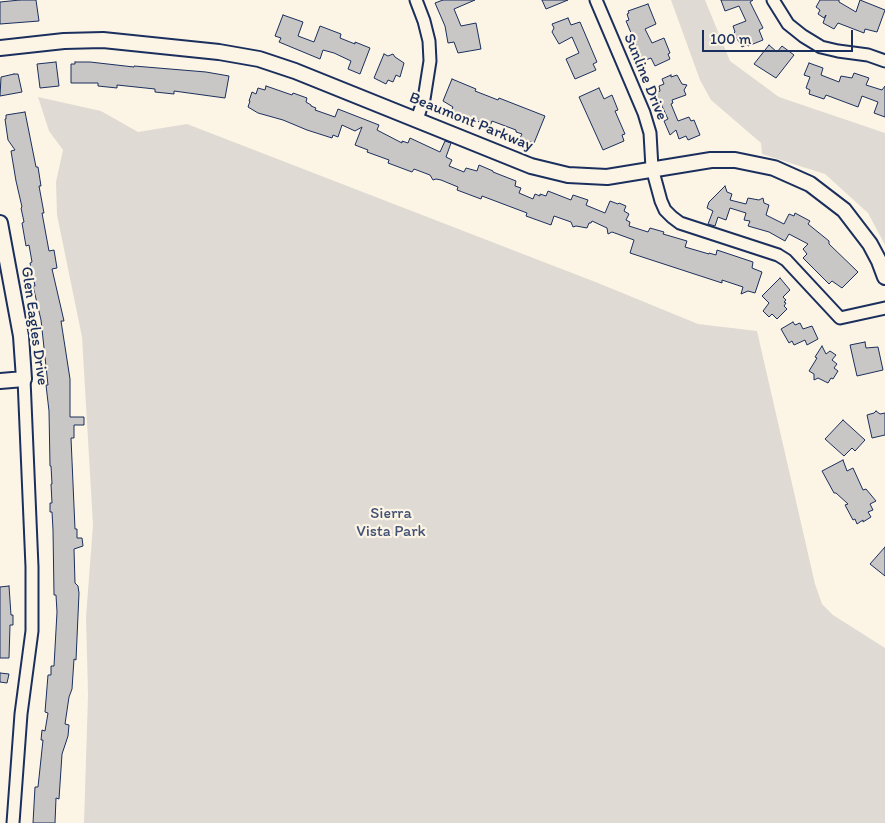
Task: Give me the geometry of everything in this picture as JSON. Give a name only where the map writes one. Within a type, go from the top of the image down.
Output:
[{"type":"street","points":[[416,0],[424,21],[430,61],[424,99],[417,119]]},
{"type":"street","name":"Sunline Drive","points":[[596,0],[644,112],[650,133],[652,168],[661,201],[672,217],[680,223],[778,255],[786,260],[840,318],[885,308]]},
{"type":"street","points":[[773,0],[788,24],[803,36],[822,46],[838,51],[868,55],[885,61]]},
{"type":"street","name":"Beaumont Parkway","points":[[0,48],[64,41],[103,40],[239,55],[296,71],[531,166],[568,175],[607,177],[652,168],[711,160],[735,160],[774,168],[810,184],[844,210],[870,244],[885,277]]},
{"type":"street","name":"Glen Eagles Drive","points":[[1,230],[21,336],[32,567],[32,631],[21,714],[13,823]]},
{"type":"street","points":[[0,381],[24,379]]},
{"type":"green space","points":[[671,0],[705,0],[730,61],[779,97],[885,133],[885,245],[868,213],[825,174],[762,154],[761,143],[711,100],[700,80]]},
{"type":"green space","name":"Sierra Vista Park","points":[[38,97],[101,111],[138,132],[187,124],[598,283],[698,324],[757,331],[815,584],[822,604],[833,615],[885,648],[885,823],[84,823],[88,695],[86,617],[93,525],[82,337],[57,215],[56,182],[63,150],[49,131]]},
{"type":"building","points":[[36,0],[39,21],[0,24],[0,2]]},
{"type":"building","points":[[443,0],[475,0],[454,9],[461,26],[476,23],[481,49],[458,53],[454,42],[448,43],[445,26],[435,3]]},
{"type":"building","points":[[542,0],[568,0],[546,9]]},
{"type":"building","points":[[721,0],[753,0],[750,2],[763,28],[759,30],[763,40],[742,47],[736,37],[731,36],[735,32],[733,26],[746,21],[739,6],[725,11]]},
{"type":"building","points":[[820,0],[839,0],[839,2],[856,12],[860,0],[885,10],[877,32],[865,29],[864,33],[838,23],[834,29],[823,23],[826,15],[824,18],[818,14],[820,10],[816,7]]},
{"type":"building","points":[[648,4],[656,24],[645,29],[652,43],[664,38],[670,53],[668,54],[670,59],[655,66],[651,58],[643,61],[626,21],[629,20],[628,11]]},
{"type":"building","points":[[283,15],[303,22],[298,36],[314,42],[320,26],[341,34],[340,38],[370,48],[360,74],[348,69],[351,61],[334,53],[323,50],[320,59],[279,42],[281,38],[275,36]]},
{"type":"building","points":[[568,18],[571,25],[580,22],[597,62],[593,64],[596,70],[575,79],[566,59],[579,53],[572,37],[559,44],[552,32],[554,28],[552,24]]},
{"type":"building","points":[[769,45],[777,52],[782,46],[794,55],[776,78],[754,64]]},
{"type":"building","points":[[384,54],[388,56],[393,54],[404,63],[400,77],[396,75],[393,82],[388,80],[386,84],[374,78]]},
{"type":"building","points":[[56,62],[59,86],[40,88],[37,64]]},
{"type":"building","points":[[75,62],[206,72],[229,76],[225,98],[174,91],[174,94],[155,92],[155,89],[117,85],[117,88],[98,86],[98,83],[71,83],[71,64],[75,64]]},
{"type":"building","points":[[809,63],[823,68],[821,75],[839,82],[841,76],[852,78],[854,73],[869,78],[866,85],[882,90],[885,86],[885,117],[874,113],[878,102],[862,96],[858,107],[826,95],[824,99],[809,94],[810,90],[806,88],[810,77],[804,75]]},
{"type":"building","points":[[18,74],[22,92],[0,96],[1,77]]},
{"type":"building","points":[[671,75],[671,77],[677,75],[682,84],[687,85],[684,90],[686,95],[672,100],[673,103],[671,104],[678,121],[689,117],[691,121],[694,120],[700,135],[688,140],[686,136],[679,139],[676,130],[670,135],[664,121],[668,119],[656,93],[660,91],[659,86],[664,84],[662,79]]},
{"type":"building","points":[[452,79],[476,89],[475,91],[545,116],[534,143],[520,138],[522,134],[516,132],[516,130],[492,121],[490,126],[451,111],[453,107],[443,101]]},
{"type":"building","points":[[266,86],[307,98],[306,102],[316,108],[315,110],[335,117],[338,109],[379,125],[377,130],[402,143],[402,141],[408,143],[410,138],[440,152],[445,141],[451,143],[446,157],[452,160],[449,166],[464,172],[466,168],[477,171],[479,165],[516,181],[515,186],[521,188],[519,193],[533,199],[535,194],[546,196],[548,191],[571,200],[573,195],[588,200],[586,205],[605,213],[610,201],[619,203],[626,206],[624,211],[629,214],[626,220],[630,222],[629,226],[648,232],[650,228],[664,232],[663,234],[687,241],[685,247],[709,254],[716,255],[717,250],[753,262],[752,268],[762,272],[755,293],[748,291],[741,294],[743,287],[722,280],[722,283],[630,253],[634,240],[612,232],[608,234],[607,228],[592,221],[587,228],[573,227],[571,222],[554,216],[551,225],[526,216],[527,213],[482,196],[481,199],[457,190],[458,187],[441,180],[433,180],[430,175],[414,169],[412,172],[388,163],[389,160],[367,152],[368,150],[355,145],[362,127],[355,131],[342,125],[338,137],[333,135],[332,138],[258,113],[248,107],[249,101],[252,92],[256,94],[258,88],[265,90]]},
{"type":"building","points":[[599,88],[604,99],[612,95],[618,110],[615,111],[625,134],[622,135],[624,141],[603,150],[579,97]]},
{"type":"building","points":[[25,112],[36,167],[38,167],[44,213],[42,213],[49,251],[54,250],[57,268],[52,269],[64,321],[61,321],[70,379],[70,417],[84,417],[84,425],[74,425],[74,438],[71,438],[75,529],[77,529],[77,538],[82,538],[83,546],[74,549],[75,583],[78,586],[79,593],[76,660],[74,659],[72,689],[65,724],[69,725],[68,736],[62,754],[59,799],[56,798],[55,823],[33,823],[35,787],[38,787],[43,740],[41,740],[42,730],[45,731],[48,713],[45,712],[48,675],[51,675],[51,666],[54,666],[57,612],[56,595],[54,595],[52,512],[50,512],[52,484],[46,385],[48,385],[41,320],[30,263],[32,262],[29,245],[26,246],[22,223],[24,222],[22,207],[11,151],[15,150],[8,140],[5,119],[6,115]]},
{"type":"building","points":[[725,186],[727,192],[732,194],[730,200],[746,204],[748,198],[759,200],[763,198],[764,203],[769,205],[766,215],[784,224],[789,214],[794,216],[795,213],[810,221],[808,224],[829,241],[829,244],[858,272],[842,288],[832,281],[829,284],[803,258],[807,254],[803,249],[808,244],[789,234],[785,241],[769,232],[748,226],[750,221],[744,220],[746,213],[730,208],[726,220],[718,217],[715,226],[708,224],[713,211],[707,208],[709,202]]},
{"type":"building","points":[[780,278],[790,290],[783,297],[786,300],[784,306],[787,309],[777,319],[772,314],[769,317],[763,311],[769,303],[762,296]]},
{"type":"building","points":[[793,322],[795,325],[800,323],[803,329],[812,326],[818,339],[807,345],[805,340],[794,345],[792,341],[789,343],[781,329]]},
{"type":"building","points":[[865,342],[866,348],[878,347],[883,370],[857,376],[850,345]]},
{"type":"building","points":[[822,346],[826,354],[830,351],[836,355],[832,360],[837,364],[834,368],[838,371],[828,383],[818,378],[814,380],[814,374],[809,371]]},
{"type":"building","points":[[876,411],[880,414],[885,413],[885,435],[872,438],[867,415]]},
{"type":"building","points":[[843,420],[865,440],[855,451],[852,448],[844,456],[825,439]]},
{"type":"building","points":[[843,460],[847,471],[853,468],[863,490],[866,489],[876,501],[870,504],[873,510],[868,512],[871,517],[857,524],[845,505],[848,504],[834,493],[822,471]]},
{"type":"building","points":[[885,547],[885,576],[870,564]]},
{"type":"building","points":[[9,586],[13,625],[10,625],[9,658],[0,658],[0,587]]},
{"type":"building","points":[[0,673],[9,674],[7,683],[0,682]]}]
